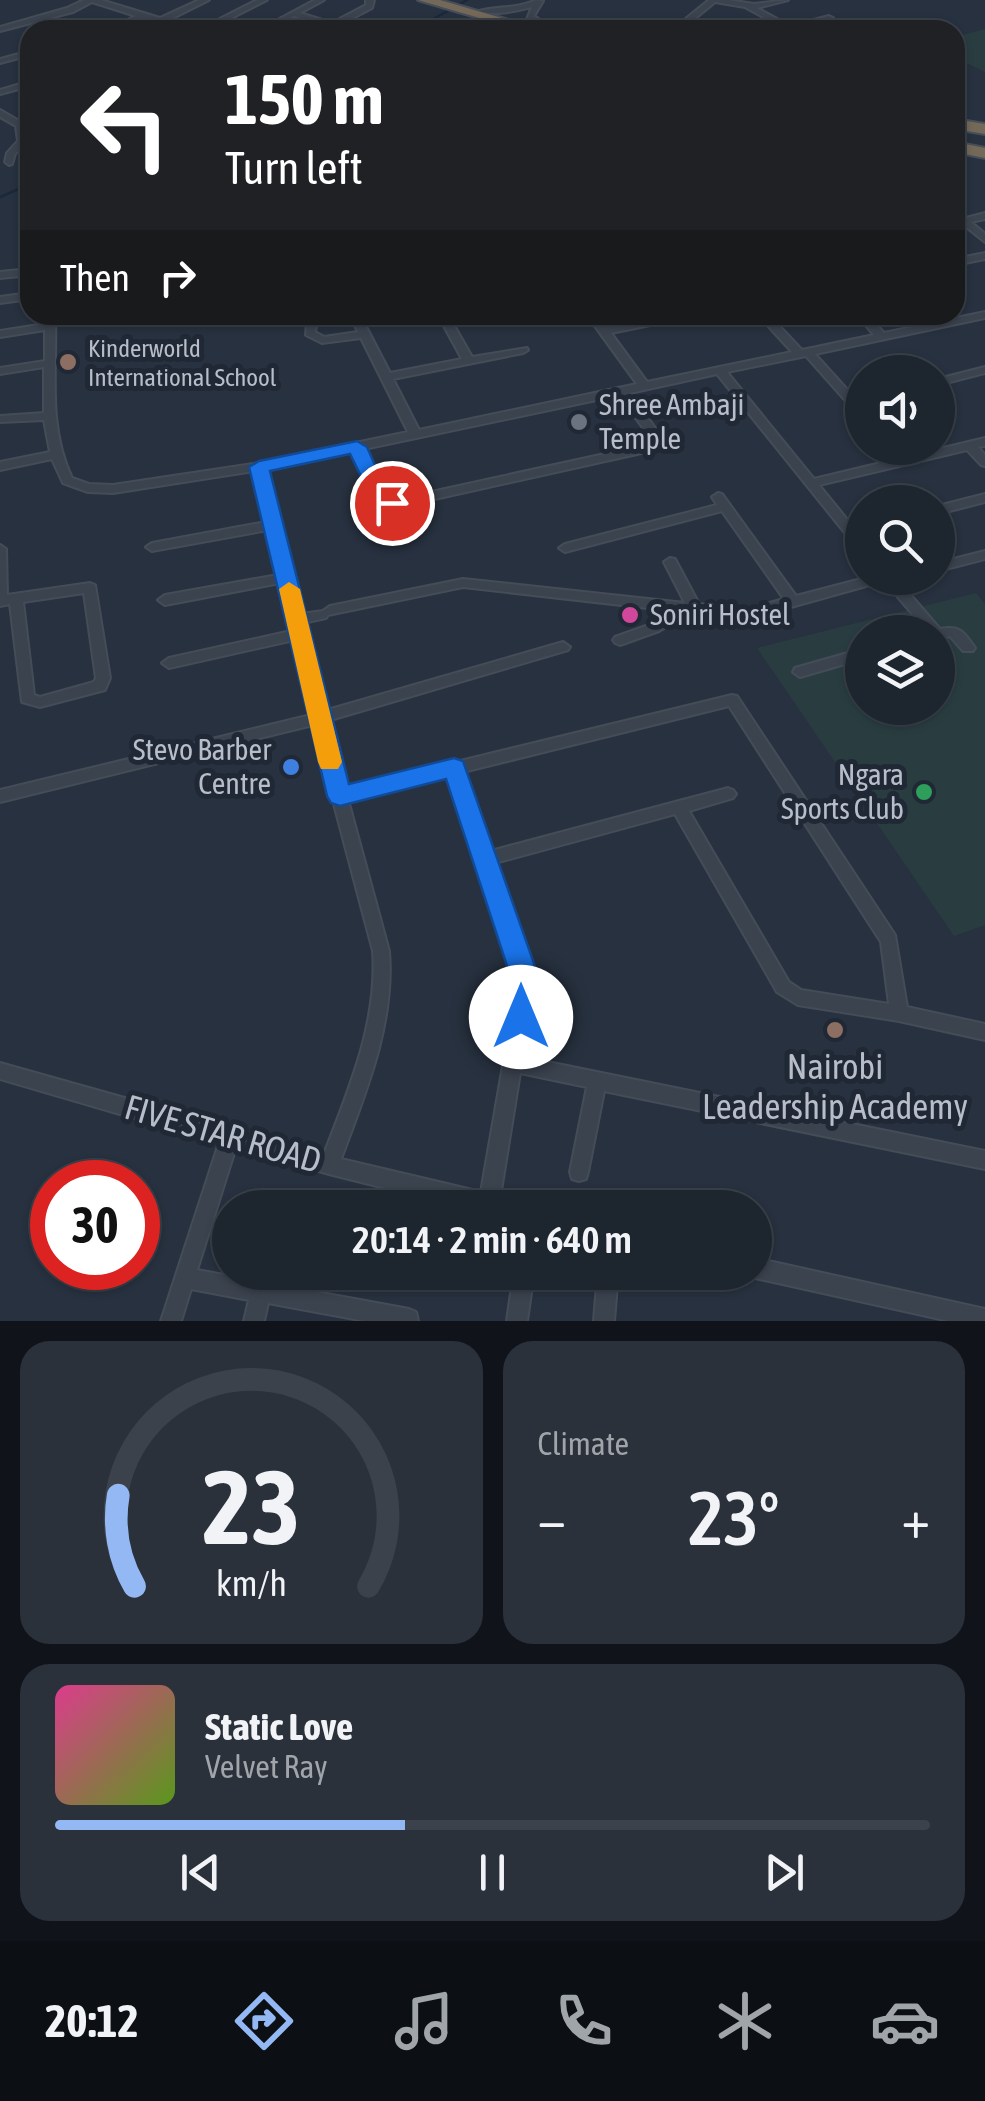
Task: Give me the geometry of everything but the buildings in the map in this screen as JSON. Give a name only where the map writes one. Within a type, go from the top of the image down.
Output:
[{"type":"highway","points":[[416,1],[515,20]]},
{"type":"highway","points":[[416,1],[484,20]]},
{"type":"highway","points":[[416,1],[495,20]]},
{"type":"highway","points":[[452,7],[485,20]]},
{"type":"street","points":[[33,20],[92,0],[162,20],[205,0]]},
{"type":"street","points":[[241,0],[260,2]]},
{"type":"street","points":[[282,20],[320,0]]},
{"type":"street","points":[[342,20],[369,6],[370,0]]},
{"type":"street","points":[[689,20],[714,0],[748,5],[784,0]]},
{"type":"street","points":[[223,20],[260,2]]},
{"type":"street","points":[[484,11],[505,12],[537,2]]},
{"type":"street","points":[[125,10],[136,5]]},
{"type":"street","points":[[748,5],[774,20]]},
{"type":"street","points":[[294,14],[315,20]]},
{"type":"street","points":[[132,20],[143,15]]},
{"type":"street","points":[[822,20],[829,18]]},
{"type":"street","points":[[9,162],[20,143]]},
{"type":"street","points":[[13,151],[20,150]]},
{"type":"street","points":[[965,221],[985,239]]},
{"type":"street","points":[[979,317],[985,328]]},
{"type":"street","points":[[0,334],[33,325]]},
{"type":"street","points":[[51,325],[50,416],[55,455],[67,480],[100,489],[259,467],[940,325]]},
{"type":"street","points":[[311,325],[310,333],[322,340],[364,334]]},
{"type":"street","points":[[360,325],[415,434]]},
{"type":"street","points":[[449,325],[469,361]]},
{"type":"street","points":[[600,325],[645,386]]},
{"type":"street","points":[[604,331],[634,325]]},
{"type":"street","points":[[774,325],[845,394]]},
{"type":"street","points":[[871,325],[882,337]]},
{"type":"street","points":[[384,377],[523,350]]},
{"type":"street","points":[[0,372],[50,363]]},
{"type":"street","points":[[955,378],[985,370]]},
{"type":"street","points":[[720,371],[845,525]]},
{"type":"street","points":[[357,447],[380,498],[399,503],[651,447],[654,435],[624,391]]},
{"type":"street","points":[[0,420],[50,416]]},
{"type":"street","points":[[811,484],[985,442]]},
{"type":"street","points":[[970,446],[985,462]]},
{"type":"street","points":[[0,466],[55,455]]},
{"type":"street","points":[[259,467],[381,951],[386,984],[351,1110],[329,1165]]},
{"type":"street","points":[[955,506],[985,498]]},
{"type":"street","points":[[565,548],[721,502],[794,604]]},
{"type":"street","points":[[152,547],[275,525]]},
{"type":"street","points":[[0,550],[6,601],[27,698],[40,702],[100,686],[103,678],[90,588],[6,601]]},
{"type":"street","points":[[955,563],[985,555]]},
{"type":"street","points":[[670,562],[692,608]]},
{"type":"street","points":[[166,600],[286,578]]},
{"type":"street","points":[[169,663],[299,626],[326,613],[463,582],[748,614],[845,589]]},
{"type":"street","points":[[903,595],[920,615]]},
{"type":"street","points":[[620,640],[692,608]]},
{"type":"street","points":[[955,634],[968,648]]},
{"type":"street","points":[[0,796],[320,718],[564,648]]},
{"type":"street","points":[[800,672],[845,659]]},
{"type":"street","points":[[340,796],[732,700],[889,940],[898,1013]]},
{"type":"street","points":[[454,768],[523,972],[525,991],[499,1190]]},
{"type":"street","points":[[482,860],[728,794]]},
{"type":"street","points":[[680,809],[783,987],[798,996],[985,1032]]},
{"type":"street","points":[[515,1064],[985,1160]]},
{"type":"street","name":"FIVE STAR ROAD","points":[[0,1070],[329,1165],[434,1190]]},
{"type":"street","points":[[579,1172],[597,1080]]},
{"type":"street","points":[[171,1321],[230,1137]]},
{"type":"street","points":[[772,1272],[985,1319]]},
{"type":"street","points":[[185,1278],[409,1320]]},
{"type":"street","points":[[517,1321],[521,1290]]},
{"type":"street","points":[[604,1321],[607,1290]]},
{"type":"street","points":[[254,1321],[261,1292]]},
{"type":"green space","points":[[985,29],[985,72],[965,62],[965,34]]},
{"type":"green space","points":[[976,593],[985,604],[985,925],[954,936],[757,648],[845,626],[845,725],[955,725],[955,615],[888,615]]},
{"type":"waterway","points":[[432,20],[467,0]]},
{"type":"waterway","points":[[0,197],[20,188]]},
{"type":"slow traffic","points":[[289,589],[330,762]]},
{"type":"place","name":"Kinderworld International School","points":[[68,362]]},
{"type":"place","name":"Shree Ambaji Temple","points":[[579,422]]},
{"type":"place","name":"Soniri Hostel","points":[[630,615]]},
{"type":"place","name":"Stevo Barber Centre","points":[[291,767]]},
{"type":"place","name":"Ngara Sports Club","points":[[924,792]]},
{"type":"place","name":"Nairobi Leadership Academy","points":[[835,1030]]},
{"type":"route","points":[[392,503],[382,501],[357,447],[259,467],[340,796],[454,768],[523,972],[521,1017]]}]
